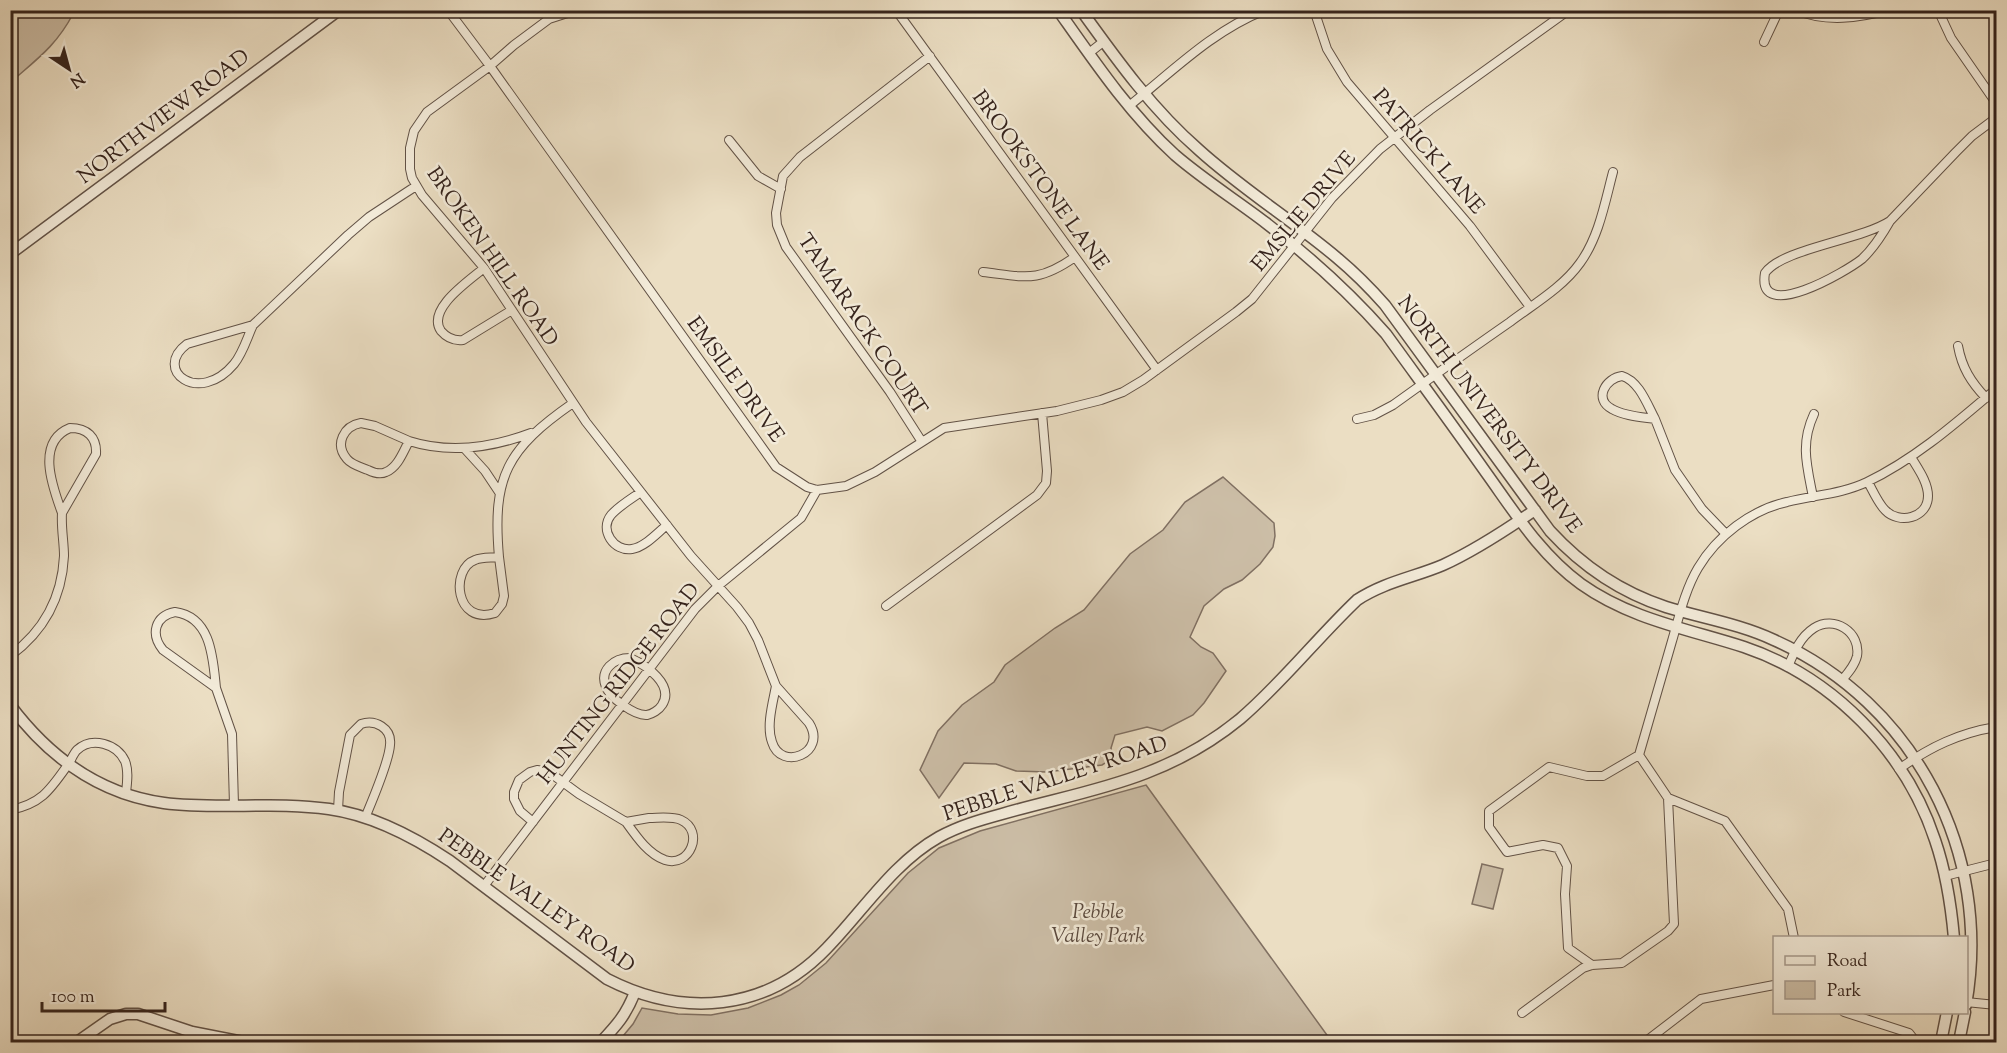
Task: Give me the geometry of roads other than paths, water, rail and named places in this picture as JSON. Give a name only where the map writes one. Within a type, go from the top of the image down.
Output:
[{"type":"street","name":"NORTHVIEW ROAD","points":[[10,254],[339,10]]},
{"type":"street","name":"EMSILE DRIVE","points":[[448,10],[776,467],[807,487],[817,490]]},
{"type":"street","name":"BROKEN HILL ROAD","points":[[577,10],[549,19],[427,112],[414,130],[409,158],[412,178],[416,186],[484,268],[573,404],[667,525],[749,623],[763,651],[776,686]]},
{"type":"street","name":"BROOKSTONE LANE","points":[[896,10],[1157,370]]},
{"type":"street","name":"NORTH UNIVERSITY DRIVE","points":[[1058,10],[1129,106],[1152,132],[1193,170],[1294,246],[1340,284],[1360,304],[1386,334],[1520,520],[1557,564],[1582,585],[1623,608],[1676,628],[1746,648],[1788,667],[1813,681],[1858,718],[1887,749],[1914,791],[1926,816],[1946,876],[1954,936]]},
{"type":"street","name":"NORTH UNIVERSITY DRIVE","points":[[1081,10],[1144,94],[1176,130],[1305,232],[1360,279],[1397,319],[1535,510],[1569,551],[1595,573],[1618,587],[1646,599],[1741,627],[1795,650],[1842,680],[1872,706],[1915,758],[1938,797],[1950,824],[1970,906],[1972,931],[1968,989]]},
{"type":"street","points":[[1129,106],[1214,37],[1237,22],[1265,10]]},
{"type":"street","name":"PATRICK LANE","points":[[1314,10],[1321,35],[1337,68],[1355,93],[1470,226],[1530,307]]},
{"type":"street","name":"EMSLIE DRIVE","points":[[1042,413],[1101,400],[1123,392],[1236,312],[1252,298],[1332,198],[1394,137],[1569,10]]},
{"type":"street","points":[[1764,42],[1779,10]]},
{"type":"street","points":[[1797,10],[1816,16],[1841,18],[1889,10]]},
{"type":"street","points":[[1938,10],[1951,38],[1996,103]]},
{"type":"street","points":[[1089,53],[1103,42]]},
{"type":"street","name":"TAMARACK COURT","points":[[922,442],[890,392],[786,248],[777,225],[776,213],[783,176],[800,157],[930,56]]},
{"type":"street","points":[[1890,221],[1873,231],[1821,246],[1774,264],[1764,276],[1767,286],[1774,294],[1783,297],[1827,281],[1854,265],[1868,253],[1890,221],[1956,152],[1996,118]]},
{"type":"street","points":[[729,140],[758,176],[781,189]]},
{"type":"street","points":[[1357,419],[1384,410],[1530,307],[1568,276],[1585,255],[1597,230],[1613,172]]},
{"type":"street","points":[[253,325],[187,344],[180,349],[175,360],[180,376],[189,383],[197,384],[217,378],[235,361],[253,325],[362,223],[416,186]]},
{"type":"street","points":[[983,272],[1022,277],[1036,276],[1054,270],[1075,257]]},
{"type":"street","points":[[484,268],[441,308],[438,318],[440,329],[453,340],[463,340],[512,310]]},
{"type":"street","points":[[1958,346],[1964,370],[1974,386],[1986,398]]},
{"type":"street","points":[[1655,419],[1613,410],[1603,397],[1604,386],[1617,377],[1628,378],[1641,393],[1655,419],[1675,470],[1702,508],[1726,534]]},
{"type":"street","points":[[1592,965],[1568,948],[1565,894],[1567,866],[1558,849],[1543,844],[1507,852],[1489,827],[1489,811],[1549,767],[1587,776],[1603,776],[1639,755],[1681,610],[1699,566],[1726,534],[1762,510],[1868,482],[1911,457],[1996,389]]},
{"type":"street","points":[[499,557],[475,560],[466,566],[461,574],[464,603],[468,611],[476,615],[495,613],[504,600],[496,525],[500,492],[511,462],[534,432],[573,404]]},
{"type":"street","points":[[817,490],[846,486],[875,472],[944,428],[1042,413],[1047,471],[1046,483],[1037,495],[886,606]]},
{"type":"street","points":[[1813,497],[1805,447],[1814,414]]},
{"type":"street","points":[[409,441],[393,468],[381,473],[350,462],[341,445],[346,430],[361,423],[430,447],[464,448],[494,445],[534,432]]},
{"type":"street","points":[[10,656],[34,636],[44,622],[58,592],[64,553],[62,513],[51,479],[50,455],[59,435],[70,428],[77,428],[91,435],[96,445],[96,454],[62,513]]},
{"type":"street","points":[[464,448],[500,492]]},
{"type":"street","points":[[1868,482],[1887,512],[1901,518],[1913,517],[1925,507],[1928,493],[1922,475],[1911,457]]},
{"type":"street","name":"HUNTING RIDGE ROAD","points":[[484,886],[685,622],[718,586],[801,518],[817,490]]},
{"type":"street","points":[[641,492],[611,515],[607,529],[611,541],[618,547],[636,548],[667,525]]},
{"type":"street","name":"PEBBLE VALLEY ROAD","points":[[10,705],[35,736],[68,765],[102,785],[164,802],[284,805],[338,810],[365,818],[403,833],[427,846],[595,970],[635,992],[670,1001],[714,1004],[756,995],[782,984],[800,972],[821,954],[898,868],[924,846],[966,824],[1124,780],[1183,757],[1208,742],[1259,702],[1358,600],[1370,591],[1442,565],[1495,538],[1535,510]]},
{"type":"street","points":[[216,688],[163,650],[157,643],[156,627],[166,615],[176,612],[185,614],[195,621],[212,650],[216,688],[232,734],[234,804]]},
{"type":"street","points":[[1788,667],[1795,650],[1815,627],[1828,623],[1841,626],[1854,639],[1857,647],[1857,658],[1842,680]]},
{"type":"street","points":[[630,658],[648,670],[664,685],[665,699],[661,706],[651,714],[636,713],[610,694],[605,686],[605,675],[609,666],[620,659],[630,658]]},
{"type":"street","points":[[776,686],[813,730],[812,745],[800,756],[789,757],[780,754],[771,742],[771,717],[776,686]]},
{"type":"street","points":[[338,810],[339,792],[350,735],[361,724],[376,723],[385,729],[390,744],[365,818]]},
{"type":"street","points":[[1899,769],[1950,739],[1996,727]]},
{"type":"street","points":[[10,810],[37,801],[47,793],[77,750],[82,746],[96,743],[109,746],[120,753],[124,759],[128,773],[126,793]]},
{"type":"street","points":[[1522,1013],[1583,968],[1592,965],[1622,963],[1668,931],[1674,924],[1668,798],[1639,755]]},
{"type":"street","points":[[533,822],[520,811],[514,799],[514,792],[519,780],[530,772],[543,770],[598,807],[626,822],[642,843],[666,860],[682,859],[693,847],[694,835],[684,821],[675,818],[649,818],[626,822]]},
{"type":"street","points":[[1668,798],[1725,821],[1788,909],[1794,936]]},
{"type":"street","points":[[1946,876],[1996,863]]},
{"type":"street","points":[[1645,1042],[1701,999],[1773,985]]},
{"type":"street","points":[[601,1042],[620,1023],[635,992]]},
{"type":"street","points":[[1968,1003],[1996,1005]]},
{"type":"street","points":[[77,1042],[110,1019],[126,1014],[138,1014],[192,1032],[243,1042]]},
{"type":"street","points":[[1850,1014],[1909,1033],[1916,1042]]},
{"type":"street","points":[[1941,1042],[1947,1014]]},
{"type":"street","points":[[1959,1042],[1965,1014]]},
{"type":"park label","name":"Pebble Valley Park","points":[[1098,923]]}]
